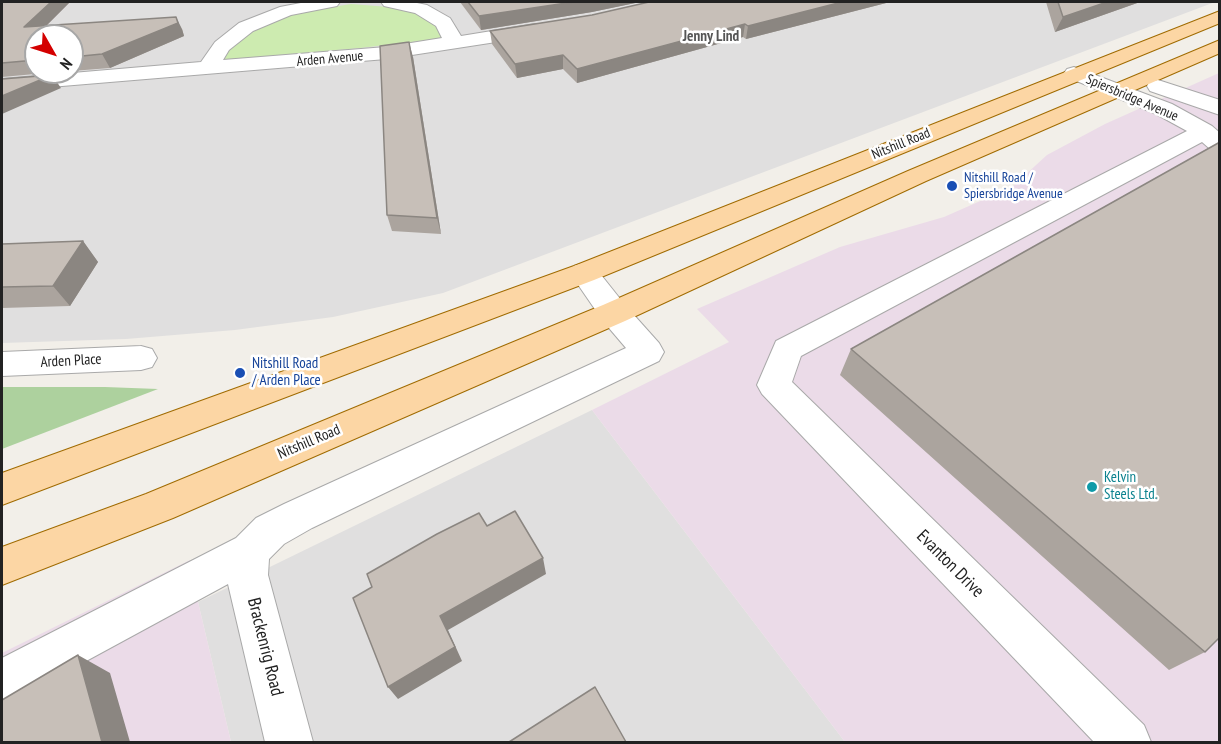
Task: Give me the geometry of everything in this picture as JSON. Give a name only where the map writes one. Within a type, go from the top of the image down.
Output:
[{"type":"main road","name":"Nitshill Road","points":[[2,489],[584,273],[1074,73],[1220,16]]},
{"type":"main road","name":"Nitshill Road","points":[[2,566],[159,506],[614,313],[917,176],[1220,46]]},
{"type":"street","points":[[207,69],[222,46],[246,27],[286,11],[331,2]]},
{"type":"street","points":[[390,2],[421,9],[443,22],[451,33],[453,44]]},
{"type":"street","name":"Arden Avenue","points":[[2,85],[386,53],[558,26]]},
{"type":"street","points":[[1101,63],[1130,85]]},
{"type":"street","name":"Spiersbridge Avenue","points":[[1074,73],[1187,98],[1220,108]]},
{"type":"street","name":"Spiersbridge Avenue","points":[[1130,85],[1212,138]]},
{"type":"street","name":"Evanton Drive","points":[[1127,742],[774,385],[787,349],[1212,138]]},
{"type":"street","points":[[2,682],[250,551],[270,531],[298,516],[648,352],[614,313],[584,273]]},
{"type":"street","name":"Arden Place","points":[[2,364],[141,358]]},
{"type":"street","name":"Brackenrig Road","points":[[250,551],[247,575],[289,742]]},
{"type":"shaded area","points":[[2,2],[1215,2],[443,293],[333,317],[235,330],[126,339],[2,343]]},
{"type":"shaded area","points":[[1219,73],[1219,742],[845,742],[592,410],[729,342],[697,309],[840,247],[944,217],[1012,187],[1047,155],[1105,124]]},
{"type":"shaded area","points":[[592,410],[845,742],[231,742],[198,602]]},
{"type":"shaded area","points":[[190,560],[231,742],[2,742],[2,653]]},
{"type":"green space","points":[[351,4],[402,8],[422,15],[436,24],[444,36],[437,39],[360,48],[223,60],[231,46],[247,33],[295,13]]},
{"type":"green space","points":[[2,387],[105,387],[158,389],[2,449]]},
{"type":"building","points":[[2,2],[51,2],[27,24],[24,24],[24,61],[2,63]]},
{"type":"building","points":[[468,2],[573,2],[479,16]]},
{"type":"building","points":[[649,2],[842,2],[748,26],[745,24],[577,69],[563,55],[515,64],[490,31],[592,15]]},
{"type":"building","points":[[1058,2],[1107,2],[1063,17]]},
{"type":"building","points":[[176,17],[178,23],[102,54],[84,56],[84,24],[70,24]]},
{"type":"building","points":[[409,42],[437,218],[387,215],[380,46]]},
{"type":"building","points":[[24,77],[24,84],[31,84],[2,96],[2,79]]},
{"type":"building","name":"Kelvin Steels Ltd.","points":[[1220,142],[1220,637],[1205,652],[851,349]]},
{"type":"building","points":[[83,241],[53,286],[2,287],[2,244]]},
{"type":"building","points":[[515,511],[543,558],[440,616],[455,647],[388,687],[353,598],[372,587],[367,574],[479,513],[487,526]]},
{"type":"building","points":[[78,655],[102,742],[2,742],[2,700]]},
{"type":"building","points":[[595,687],[626,742],[509,742]]},
{"type":"place","name":"Nitshill Road / Spiersbridge Avenue","points":[[952,186]]},
{"type":"place","name":"Nitshill Road / Arden Place","points":[[240,373]]},
{"type":"place","name":"Kelvin Steels Ltd.","points":[[1092,487]]},
{"type":"district","name":"Jenny Lind","points":[[711,37]]}]
